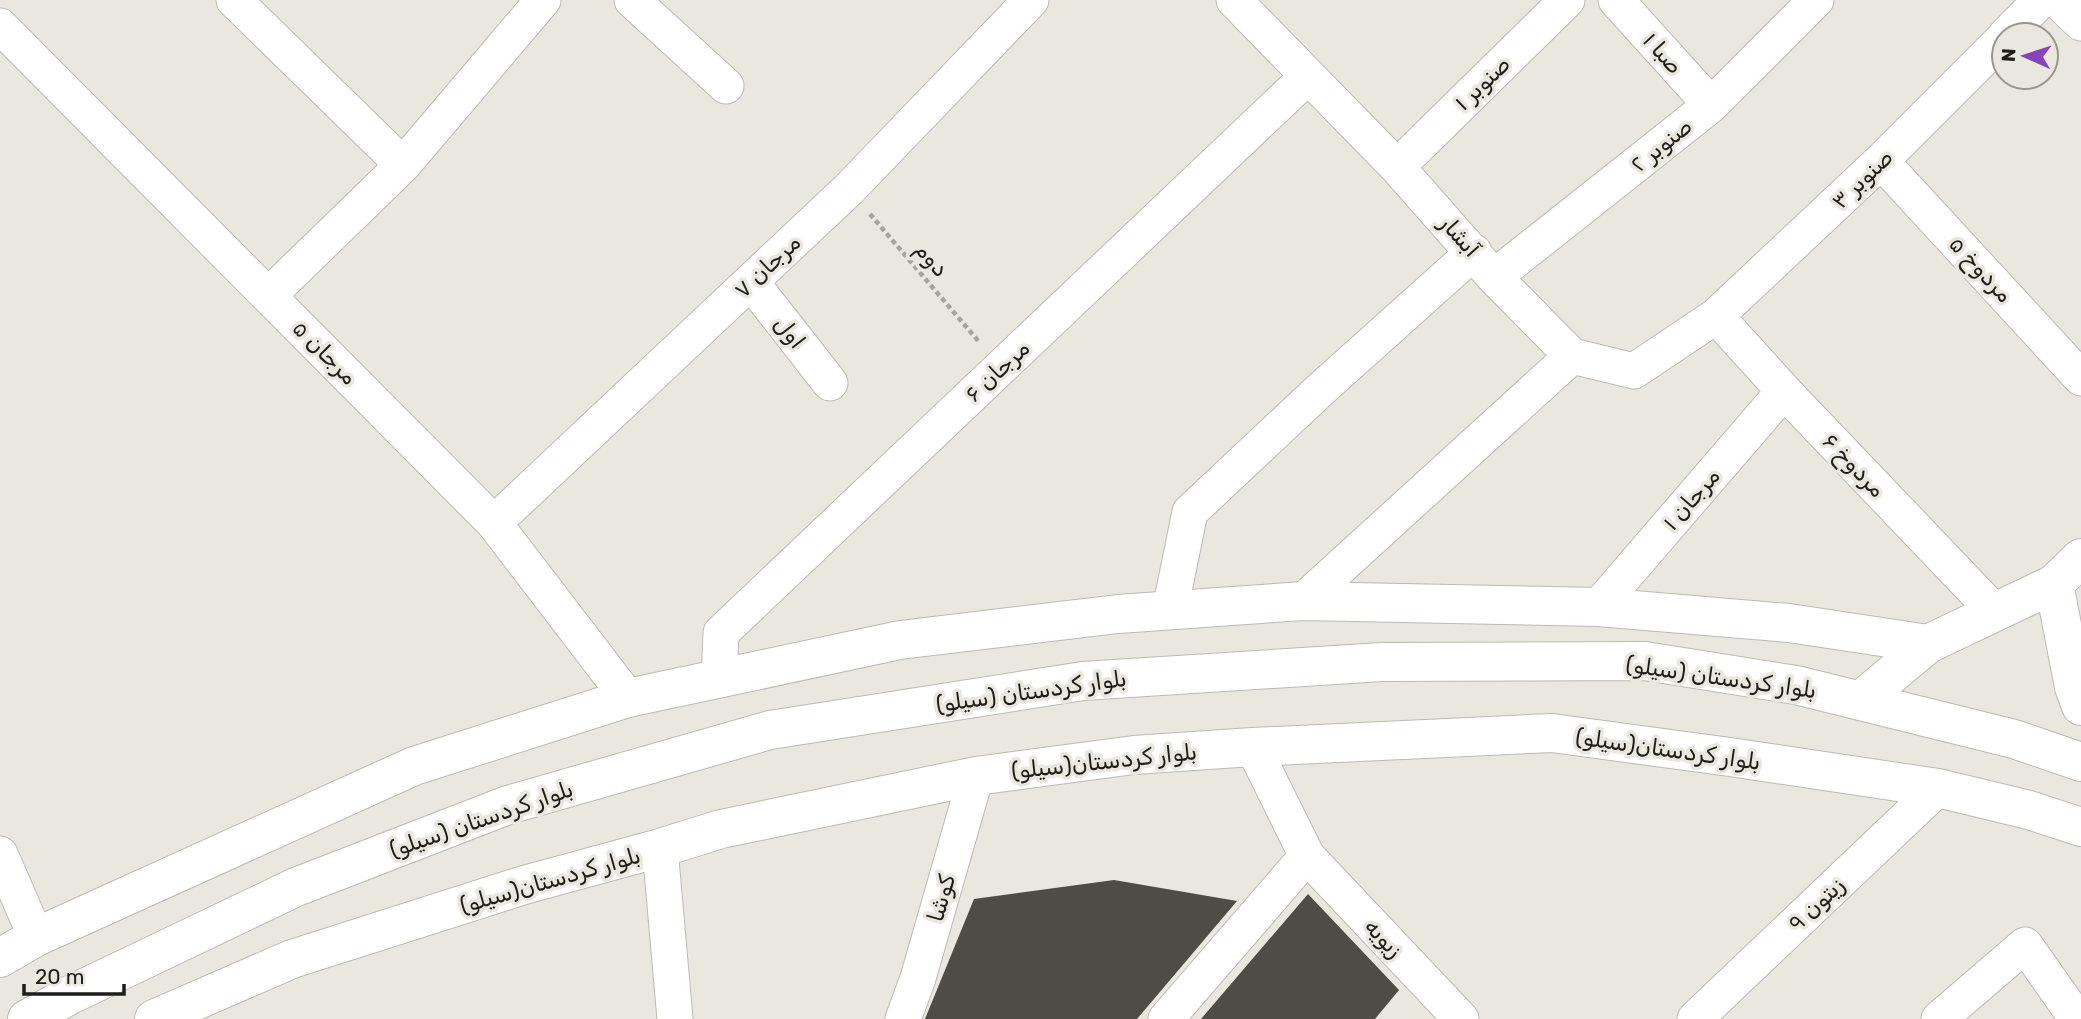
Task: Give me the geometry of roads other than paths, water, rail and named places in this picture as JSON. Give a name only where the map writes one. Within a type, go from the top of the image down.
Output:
[{"type":"main road","points":[[1861,700],[1927,645],[2054,584],[2081,558]]},
{"type":"main road","points":[[2054,584],[2074,687],[2081,706]]},
{"type":"main road","points":[[0,958],[36,937],[414,766],[628,698],[900,640],[1118,614],[1303,601],[1598,607],[1789,623],[1927,645]]},
{"type":"main road","name":"بلوار کردستان (سیلو)","points":[[27,1019],[72,993],[296,887],[508,805],[770,730],[1083,681],[1382,662],[1645,661],[1796,685],[1861,700],[2014,739],[2081,762]]},
{"type":"main road","name":"بلوار کردستان(سیلو)","points":[[154,1019],[292,959],[524,885],[721,829],[976,776],[1134,755],[1552,733],[1938,788],[2029,810],[2081,827]]},
{"type":"main road","points":[[2029,810],[2081,845]]},
{"type":"street","points":[[234,0],[403,165]]},
{"type":"street","points":[[270,295],[403,165],[544,0]]},
{"type":"street","points":[[632,0],[726,86]]},
{"type":"street","name":"مرجان ۷","points":[[494,523],[849,189],[1031,0]]},
{"type":"street","name":"آبشار","points":[[1234,0],[1397,167],[1484,264],[1573,356]]},
{"type":"street","name":"صنوبر ۱","points":[[1397,167],[1567,0]]},
{"type":"street","name":"صبا ۱","points":[[1616,0],[1711,105]]},
{"type":"street","name":"صنوبر ۳","points":[[2020,21],[2041,0]]},
{"type":"street","points":[[2057,0],[2081,23]]},
{"type":"street","name":"صنوبر ۲","points":[[1170,610],[1190,512],[1320,390],[1484,264],[1711,105],[1797,6]]},
{"type":"street","name":"مرجان ۵","points":[[0,26],[494,523],[628,698]]},
{"type":"street","name":"صنوبر ۳","points":[[1716,316],[1881,161],[1990,51]]},
{"type":"street","name":"مرجان ۶","points":[[719,680],[721,633],[1307,77]]},
{"type":"street","name":"مردوخ ۵","points":[[1881,161],[2081,378]]},
{"type":"street","name":"اول","points":[[751,282],[830,383]]},
{"type":"street","points":[[1303,601],[1573,356],[1634,371],[1716,316]]},
{"type":"street","name":"مردوخ ۶","points":[[1716,316],[1995,612]]},
{"type":"street","name":"مرجان ۱","points":[[1598,607],[1784,391]]},
{"type":"street","name":"زیویه","points":[[1252,747],[1307,856],[1427,1007],[1461,1019]]},
{"type":"street","name":"کوشا","points":[[904,1019],[976,776]]},
{"type":"street","name":"زیتون ۹","points":[[1695,1019],[1938,788]]},
{"type":"street","points":[[660,848],[675,1019]]},
{"type":"street","points":[[0,854],[36,937]]},
{"type":"street","points":[[1166,1019],[1307,856]]},
{"type":"street","points":[[1939,1019],[2025,945],[2077,1019]]}]
